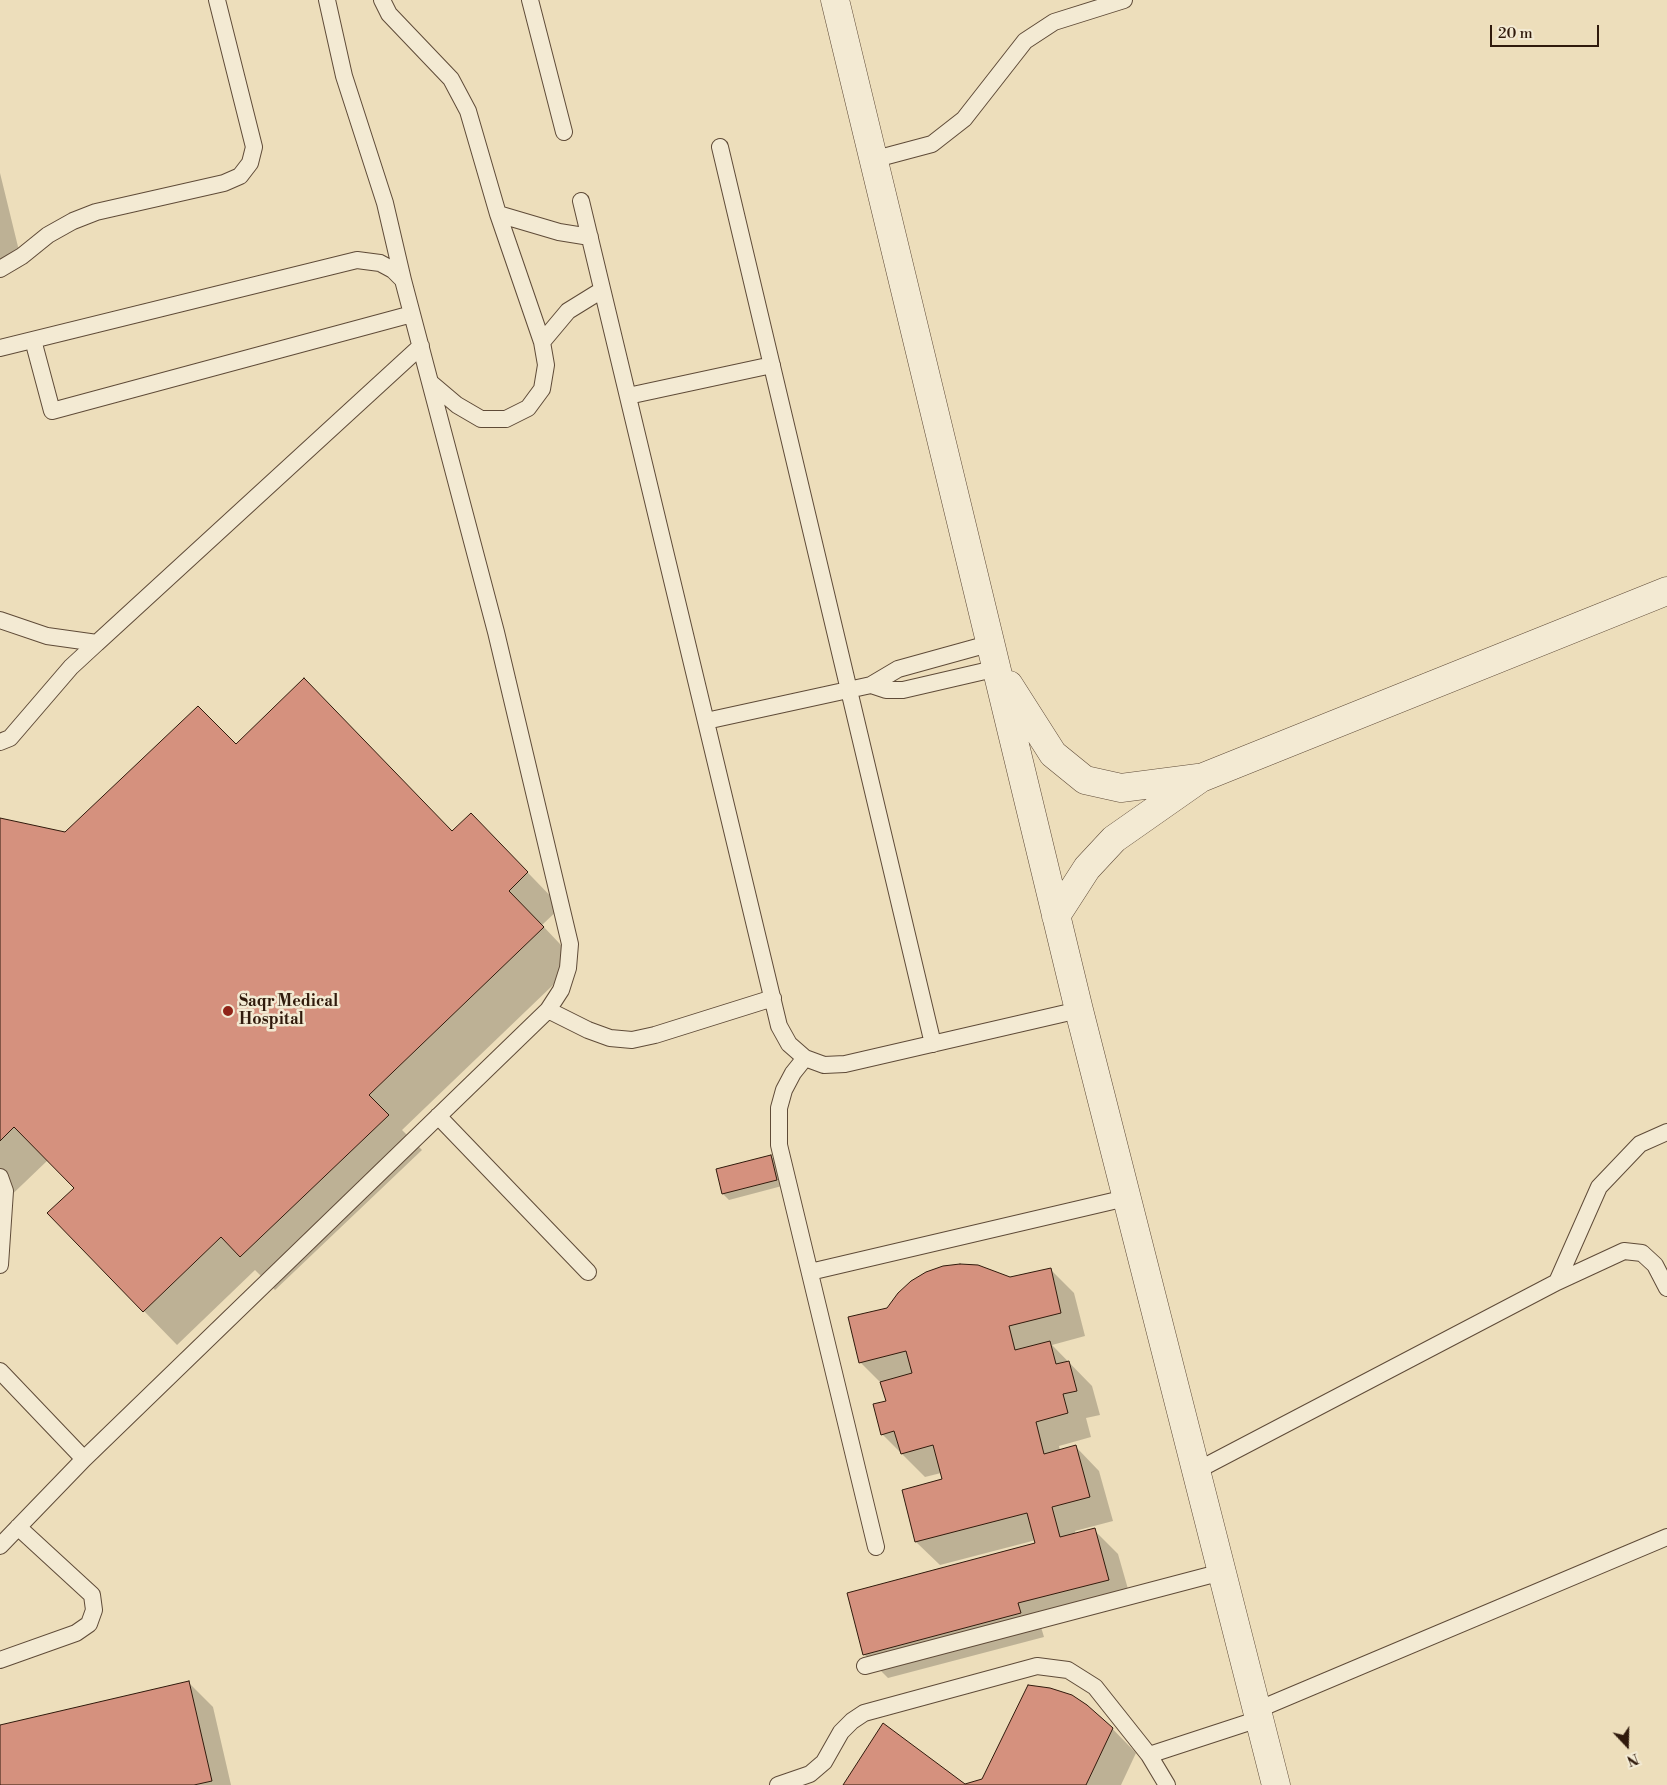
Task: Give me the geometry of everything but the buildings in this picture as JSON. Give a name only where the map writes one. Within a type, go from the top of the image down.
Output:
[{"type":"street","points":[[834,0],[995,655],[1079,1010],[1276,1785]]},
{"type":"street","points":[[1056,916],[1086,868],[1114,839],[1202,778],[1667,590]]},
{"type":"street","points":[[995,655],[1053,754],[1086,780],[1121,788],[1202,778]]},
{"type":"lane","points":[[0,269],[22,256],[48,235],[96,212],[224,183],[240,176],[250,164],[254,147],[218,0]]},
{"type":"lane","points":[[0,1546],[84,1460],[548,1010],[561,990],[568,968],[570,944],[496,632],[432,383],[412,314],[385,203],[344,76],[327,0]]},
{"type":"lane","points":[[382,0],[388,14],[439,66],[460,95],[468,111],[498,214],[542,342],[546,365],[542,389],[528,408],[506,419],[481,419],[457,405],[432,383]]},
{"type":"lane","points":[[530,0],[564,132]]},
{"type":"lane","points":[[872,160],[932,144],[964,119],[1025,41],[1054,22],[1124,0]]},
{"type":"lane","points":[[720,147],[932,1044]]},
{"type":"lane","points":[[581,201],[779,1026],[789,1044],[805,1058],[824,1064],[844,1064],[1079,1010]]},
{"type":"lane","points":[[498,214],[559,232],[590,238]]},
{"type":"lane","points":[[0,348],[357,260],[380,263],[404,280]]},
{"type":"lane","points":[[542,342],[568,312],[602,290]]},
{"type":"lane","points":[[33,340],[52,412],[412,314]]},
{"type":"lane","points":[[0,742],[10,738],[71,667],[421,346]]},
{"type":"lane","points":[[628,396],[772,365]]},
{"type":"lane","points":[[0,620],[47,636],[97,643]]},
{"type":"lane","points":[[870,685],[886,690],[903,690],[995,655]]},
{"type":"lane","points":[[706,721],[870,685],[898,669],[995,655]]},
{"type":"lane","points":[[548,1010],[588,1030],[610,1038],[632,1040],[773,998]]},
{"type":"lane","points":[[805,1058],[793,1072],[784,1090],[778,1127],[779,1145],[876,1547]]},
{"type":"lane","points":[[438,1116],[588,1272]]},
{"type":"lane","points":[[1557,1282],[1600,1187],[1640,1144],[1667,1132]]},
{"type":"lane","points":[[0,1177],[5,1191],[0,1265]]},
{"type":"lane","points":[[810,1272],[1126,1198]]},
{"type":"lane","points":[[1196,1471],[1557,1282],[1624,1251],[1642,1253],[1655,1265],[1667,1288]]},
{"type":"lane","points":[[0,1370],[84,1460]]},
{"type":"lane","points":[[0,1660],[76,1633],[89,1624],[94,1610],[92,1595],[18,1527]]},
{"type":"lane","points":[[1149,1755],[1258,1714],[1667,1537]]},
{"type":"lane","points":[[865,1666],[1222,1572]]},
{"type":"lane","points":[[778,1785],[810,1774],[824,1762],[841,1732],[864,1713],[1037,1666],[1053,1666],[1068,1670],[1095,1687],[1149,1755],[1167,1785]]},
{"type":"place","name":"Saqr Medical Hospital","points":[[228,1011]]}]
